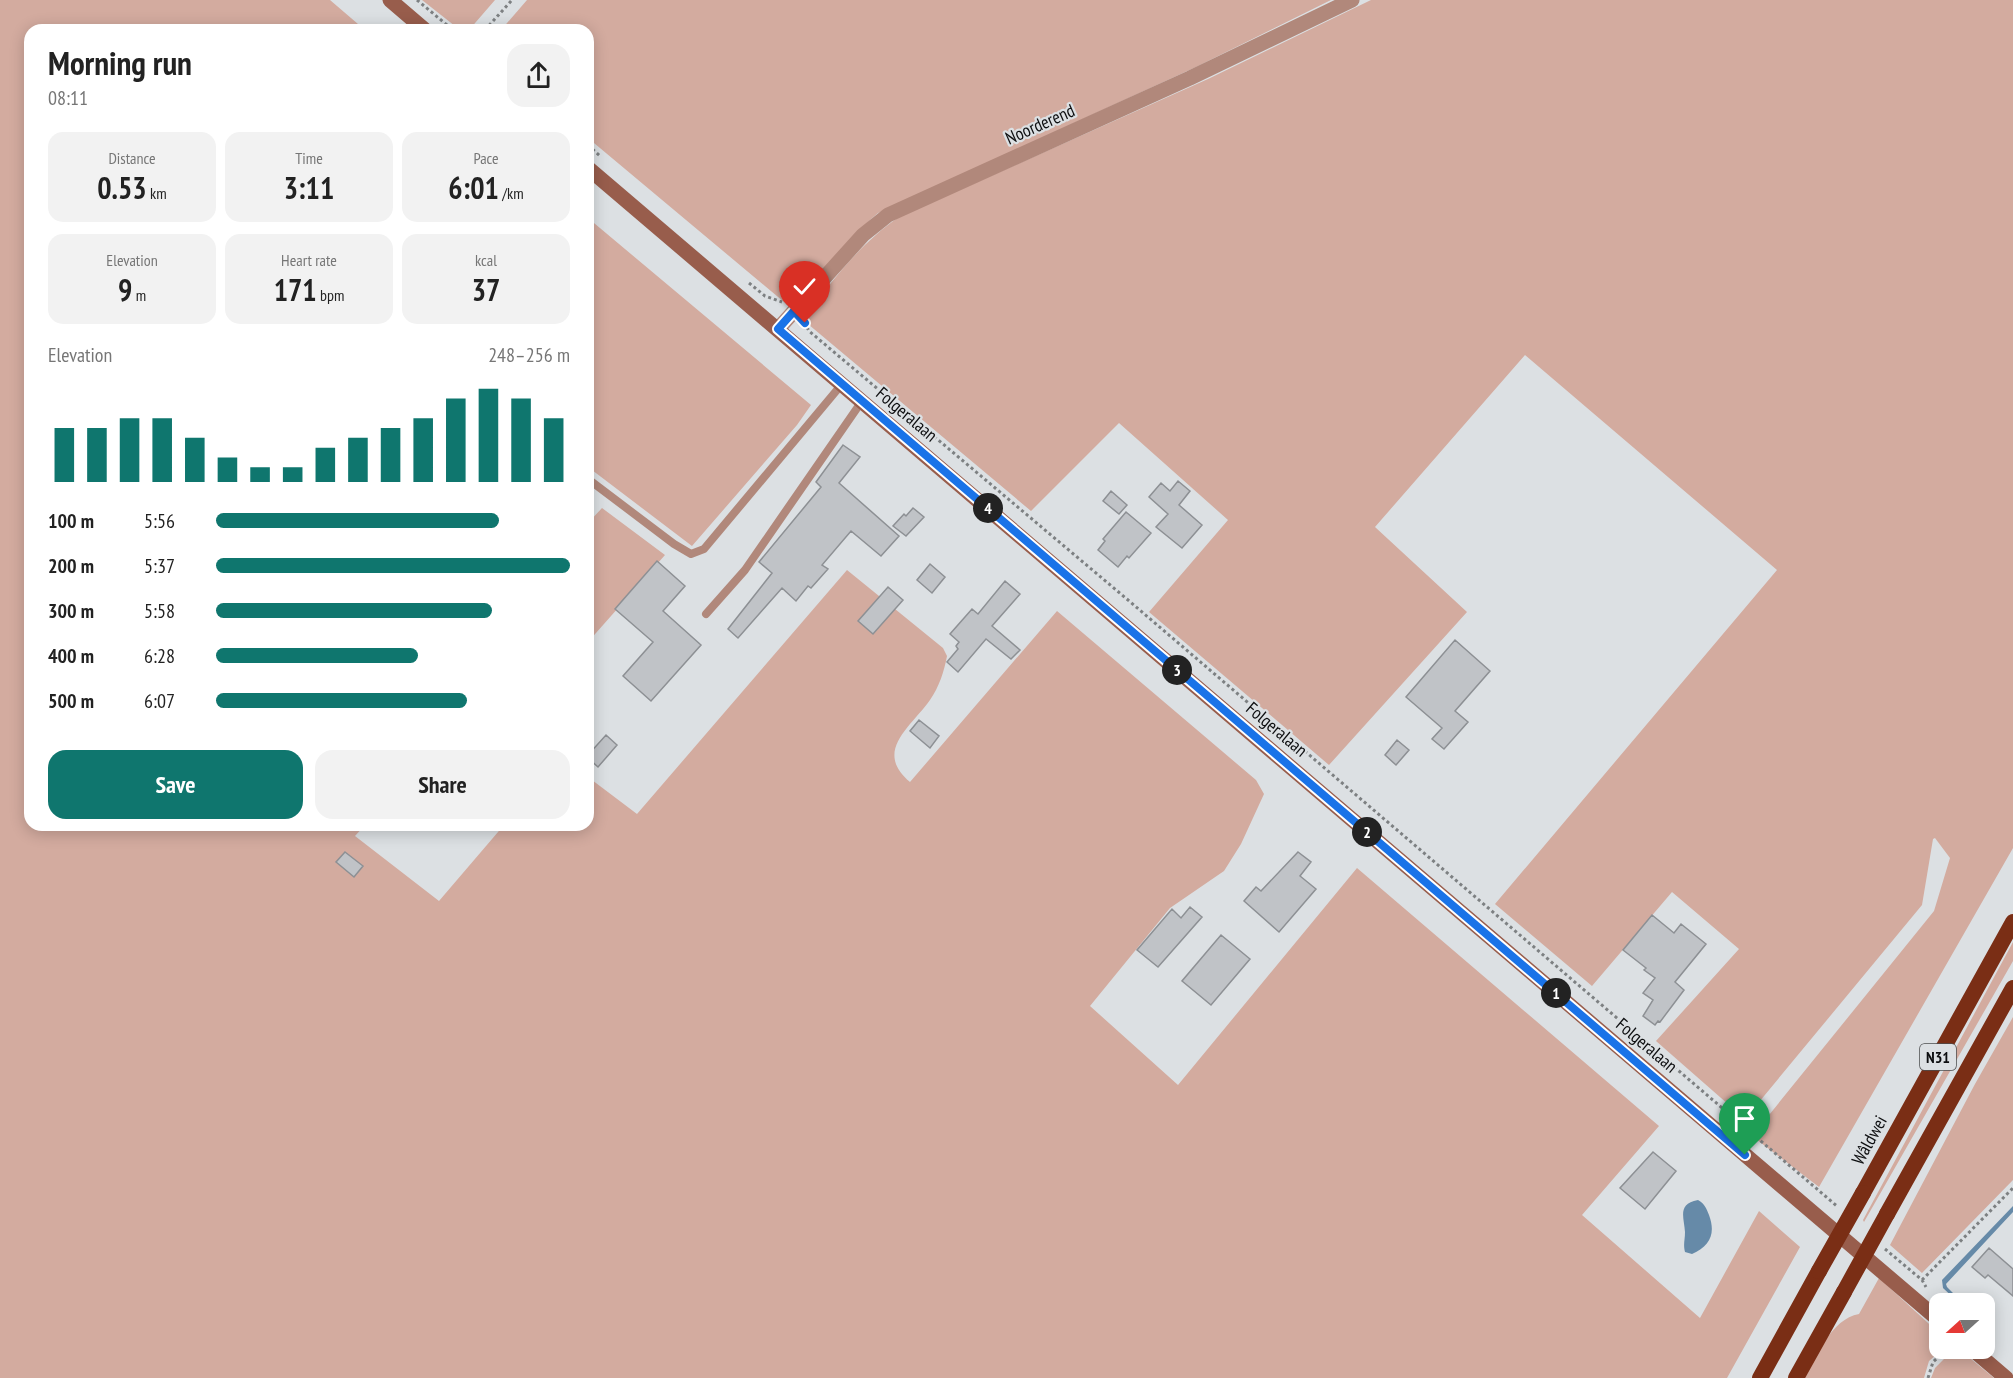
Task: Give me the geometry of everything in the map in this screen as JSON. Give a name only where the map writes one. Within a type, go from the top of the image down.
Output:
[{"type":"highway","name":"Wâldwei","points":[[1760,1378],[2013,922]]},
{"type":"highway","name":"N31","points":[[1796,1378],[2013,987]]},
{"type":"main road","points":[[390,0],[418,24]]},
{"type":"main road","name":"Folgeralaan","points":[[594,173],[1929,1312]]},
{"type":"main road","points":[[1984,1359],[2006,1378]]},
{"type":"street","name":"Noorderend","points":[[778,329],[863,235],[888,215],[1190,78],[1352,0]]},
{"type":"lane","points":[[594,484],[674,544],[691,554],[704,549],[842,384]]},
{"type":"lane","points":[[706,614],[745,570],[862,401]]},
{"type":"path","points":[[417,0],[446,24]]},
{"type":"path","points":[[490,24],[512,0]]},
{"type":"path","points":[[594,150],[606,161]]},
{"type":"path","points":[[742,277],[765,296],[780,301],[800,316],[809,332],[1119,592],[1845,1213]]},
{"type":"path","points":[[1879,1244],[1922,1280],[2013,1188]]},
{"type":"path","points":[[1928,1378],[1936,1359]]},
{"type":"shaded area","points":[[0,0],[330,0],[358,24],[24,24],[24,831],[360,831],[355,836],[439,901],[499,831],[594,831],[594,782],[637,814],[847,570],[943,648],[947,656],[941,679],[933,695],[899,740],[895,750],[895,760],[899,771],[910,782],[1057,611],[1256,780],[1264,794],[1241,844],[1224,871],[1170,908],[1090,1006],[1178,1085],[1357,868],[1659,1126],[1582,1215],[1700,1318],[1759,1211],[1800,1247],[1727,1378],[0,1378]]},
{"type":"shaded area","points":[[422,0],[495,0],[474,24],[452,24]]},
{"type":"shaded area","points":[[527,0],[1331,0],[1196,67],[878,213],[790,307],[594,143],[594,24],[506,24]]},
{"type":"shaded area","points":[[1371,0],[2013,0],[2013,848],[1819,1187],[1752,1136],[1934,911],[1950,858],[1935,838],[1922,905],[1745,1119],[1656,1041],[1739,949],[1672,892],[1592,986],[1495,904],[1777,570],[1525,355],[1375,527],[1467,612],[1329,765],[1149,612],[1228,520],[1119,423],[1031,511],[802,319],[859,251],[899,217],[1208,79]]},
{"type":"shaded area","points":[[594,223],[811,405],[797,425],[692,546],[594,472]]},
{"type":"shaded area","points":[[602,508],[665,555],[594,635],[594,517]]},
{"type":"shaded area","points":[[2013,942],[2013,961],[1864,1222],[1863,1220]]},
{"type":"shaded area","points":[[2013,1017],[2013,1180],[1922,1273],[1890,1245]]},
{"type":"shaded area","points":[[1879,1278],[1929,1324],[1929,1359],[1931,1359],[1924,1378],[1804,1378],[1833,1331],[1849,1317],[1859,1314]]},
{"type":"shaded area","points":[[1944,1359],[1971,1359],[1994,1378],[1931,1378],[1935,1368]]},
{"type":"water","points":[[1698,1200],[1704,1205],[1709,1215],[1712,1228],[1707,1243],[1692,1254],[1685,1252],[1683,1212],[1687,1205]]},
{"type":"water","points":[[2013,1206],[2013,1212],[1946,1284],[1953,1293],[1948,1293],[1943,1288],[1942,1280]]},
{"type":"building","points":[[843,445],[860,457],[839,483],[899,536],[881,556],[851,531],[822,565],[828,569],[811,588],[808,586],[796,601],[782,588],[738,638],[728,629],[772,573],[759,562],[821,487],[816,482]]},
{"type":"building","points":[[1178,481],[1190,491],[1179,505],[1202,525],[1182,548],[1156,527],[1168,514],[1149,497],[1161,483],[1170,491]]},
{"type":"building","points":[[1111,491],[1127,505],[1119,514],[1103,501]]},
{"type":"building","points":[[913,508],[924,517],[906,536],[893,526]]},
{"type":"building","points":[[1126,512],[1151,533],[1118,567],[1098,550],[1105,541],[1103,539]]},
{"type":"building","points":[[657,561],[685,586],[663,611],[701,645],[651,701],[623,676],[653,642],[615,609]]},
{"type":"building","points":[[930,564],[945,577],[932,593],[917,580]]},
{"type":"building","points":[[1005,581],[1020,594],[992,626],[1020,650],[1011,659],[986,639],[958,672],[947,662],[958,649],[956,646],[959,642],[950,634],[972,609],[978,614]]},
{"type":"building","points":[[888,587],[903,600],[873,634],[858,621]]},
{"type":"building","points":[[1455,640],[1490,671],[1455,711],[1468,722],[1444,749],[1432,739],[1442,728],[1406,697]]},
{"type":"building","points":[[919,720],[939,736],[930,748],[910,731]]},
{"type":"building","points":[[606,735],[617,745],[598,767],[594,763],[594,748]]},
{"type":"building","points":[[1397,740],[1409,750],[1396,765],[1385,755]]},
{"type":"building","points":[[345,852],[363,866],[354,877],[336,862]]},
{"type":"building","points":[[1298,852],[1311,862],[1300,876],[1316,889],[1279,932],[1244,901],[1256,887],[1261,891]]},
{"type":"building","points":[[1190,907],[1202,917],[1158,967],[1137,950],[1172,909],[1181,918]]},
{"type":"building","points":[[1652,915],[1674,933],[1681,924],[1706,944],[1675,982],[1684,990],[1660,1022],[1658,1021],[1655,1025],[1643,1016],[1653,1000],[1643,993],[1655,978],[1623,950]]},
{"type":"building","points":[[1221,935],[1250,959],[1211,1005],[1182,981]]},
{"type":"building","points":[[1653,1152],[1676,1171],[1645,1209],[1620,1188]]},
{"type":"building","points":[[1989,1248],[2013,1269],[2013,1296],[1988,1275],[1985,1278],[1972,1267]]},
{"type":"route","points":[[805,323],[794,311],[778,329],[1745,1155]]}]
